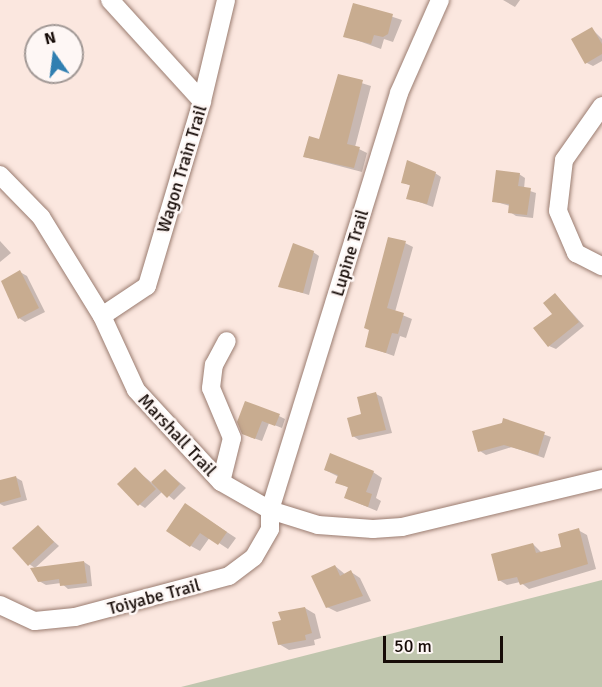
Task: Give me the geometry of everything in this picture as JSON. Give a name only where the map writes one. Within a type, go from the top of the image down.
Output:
[{"type":"street","points":[[110,0],[202,101]]},
{"type":"street","name":"Wagon Train Trail","points":[[102,316],[147,286],[202,101],[226,0]]},
{"type":"street","name":"Lupine Trail","points":[[270,510],[399,93],[440,0]]},
{"type":"street","points":[[602,106],[564,160],[558,211],[576,253],[602,266]]},
{"type":"street","name":"Marshall Trail","points":[[0,175],[41,217],[102,316],[136,390],[221,482],[270,510],[318,525],[373,529],[402,527],[602,479]]},
{"type":"street","points":[[221,482],[232,438],[211,388],[214,365],[227,341]]},
{"type":"street","name":"Toiyabe Trail","points":[[0,605],[35,621],[54,621],[230,576],[254,556],[265,541],[270,510]]},
{"type":"green space","points":[[602,580],[602,687],[181,687]]},
{"type":"building","points":[[353,3],[393,14],[388,34],[383,37],[374,35],[371,44],[343,37]]},
{"type":"building","points":[[592,27],[602,44],[602,54],[585,64],[571,39]]},
{"type":"building","points":[[338,74],[363,80],[347,144],[360,147],[354,168],[303,157],[309,136],[319,139]]},
{"type":"building","points":[[407,160],[436,172],[427,204],[406,199],[410,185],[401,183]]},
{"type":"building","points":[[496,170],[520,173],[518,186],[531,188],[527,215],[508,213],[509,204],[492,202]]},
{"type":"building","points":[[388,237],[406,241],[387,308],[404,313],[398,334],[392,333],[386,353],[365,347],[369,330],[364,328]]},
{"type":"building","points":[[293,243],[314,251],[303,293],[278,287]]},
{"type":"building","points":[[20,270],[39,308],[18,319],[1,281]]},
{"type":"building","points":[[555,293],[579,322],[548,347],[533,328],[552,314],[543,303]]},
{"type":"building","points":[[376,392],[386,430],[352,437],[347,418],[361,414],[357,397]]},
{"type":"building","points":[[245,401],[280,414],[275,426],[262,421],[255,439],[242,434],[237,422]]},
{"type":"building","points":[[503,418],[545,432],[538,455],[504,445],[478,452],[472,431],[502,423]]},
{"type":"building","points":[[330,453],[374,471],[366,492],[372,494],[368,507],[344,498],[348,487],[335,483],[338,475],[324,470]]},
{"type":"building","points":[[135,467],[156,489],[138,506],[117,484]]},
{"type":"building","points":[[165,469],[180,484],[167,498],[151,482]]},
{"type":"building","points":[[16,476],[21,497],[0,503],[0,480]]},
{"type":"building","points":[[185,503],[227,532],[218,545],[200,533],[190,547],[166,531]]},
{"type":"building","points":[[38,525],[54,542],[28,566],[12,548]]},
{"type":"building","points":[[579,528],[588,564],[520,585],[517,577],[498,581],[491,554],[533,543],[536,553],[561,547],[558,534]]},
{"type":"building","points":[[84,561],[87,583],[60,586],[59,579],[38,582],[30,568]]},
{"type":"building","points":[[335,565],[340,576],[351,570],[363,596],[326,608],[311,576]]},
{"type":"building","points":[[305,607],[312,633],[305,635],[306,640],[278,645],[272,622],[281,620],[278,612]]}]
